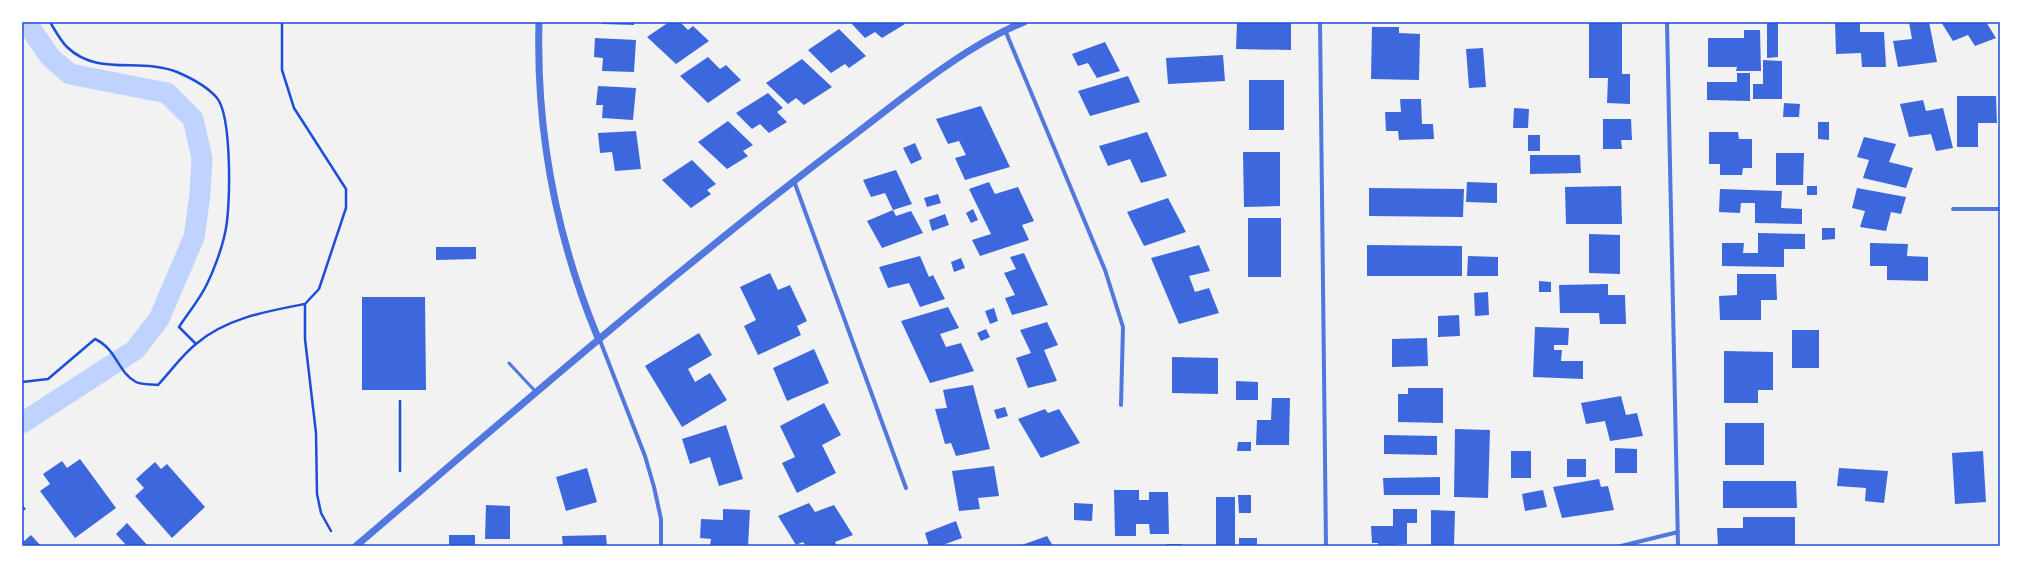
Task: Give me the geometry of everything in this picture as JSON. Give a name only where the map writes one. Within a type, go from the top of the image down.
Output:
[{"type":"street","points":[[539,22],[540,96],[548,169],[570,258],[586,308],[652,480],[661,519],[661,546]]},
{"type":"street","points":[[356,546],[598,338],[794,181],[952,62],[1005,30],[1024,22]]},
{"type":"street","points":[[1320,22],[1326,546]]},
{"type":"street","points":[[1667,22],[1678,546]]},
{"type":"street","points":[[1005,30],[1105,270],[1123,327],[1121,405]]},
{"type":"street","points":[[794,181],[906,488]]},
{"type":"street","points":[[1953,209],[2000,209]]},
{"type":"street","points":[[1621,546],[1678,532]]},
{"type":"lane","points":[[509,363],[536,392]]},
{"type":"path","points":[[50,22],[66,46],[83,59],[99,64],[152,66],[176,72],[204,86],[218,99],[225,122],[230,191],[226,233],[207,285],[179,327],[196,344]]},
{"type":"path","points":[[22,382],[48,379],[95,339],[105,343],[125,372],[136,382],[158,385],[196,344],[214,331],[244,318],[305,304],[319,289],[346,208],[346,189],[332,166],[304,127],[294,108],[282,70],[282,22]]},
{"type":"path","points":[[305,304],[305,339],[317,450],[317,494],[321,513],[331,531]]},
{"type":"path","points":[[400,401],[400,471]]},
{"type":"building","points":[[602,22],[634,22],[634,25],[602,24]]},
{"type":"building","points":[[669,22],[680,22],[688,30],[693,26],[709,41],[676,64],[647,37]]},
{"type":"building","points":[[850,22],[903,22],[905,24],[882,38],[875,32],[865,38]]},
{"type":"building","points":[[1237,22],[1291,22],[1291,50],[1236,49]]},
{"type":"building","points":[[1589,22],[1622,22],[1622,74],[1630,74],[1630,104],[1607,103],[1608,78],[1589,78]]},
{"type":"building","points":[[1767,22],[1778,22],[1778,57],[1767,58]]},
{"type":"building","points":[[1835,22],[1860,22],[1860,32],[1884,32],[1886,67],[1862,67],[1861,53],[1836,54]]},
{"type":"building","points":[[1909,22],[1929,22],[1937,62],[1898,67],[1893,41],[1912,39]]},
{"type":"building","points":[[1941,22],[1986,22],[1996,38],[1975,46],[1968,35],[1953,41]]},
{"type":"building","points":[[1372,27],[1399,27],[1399,33],[1420,34],[1419,80],[1371,79]]},
{"type":"building","points":[[839,29],[866,56],[849,68],[845,64],[831,73],[808,50]]},
{"type":"building","points":[[1744,30],[1760,30],[1761,71],[1736,71],[1737,67],[1708,67],[1708,38],[1744,38]]},
{"type":"building","points":[[595,38],[636,40],[634,72],[602,71],[603,58],[594,57]]},
{"type":"building","points":[[1105,42],[1120,71],[1097,78],[1088,63],[1078,66],[1072,54]]},
{"type":"building","points":[[1483,48],[1486,87],[1469,88],[1466,49]]},
{"type":"building","points":[[1223,55],[1225,81],[1168,84],[1166,58]]},
{"type":"building","points":[[708,57],[720,69],[726,65],[741,80],[708,103],[680,76]]},
{"type":"building","points":[[802,59],[832,87],[804,105],[796,98],[788,104],[766,83]]},
{"type":"building","points":[[1763,60],[1782,61],[1782,99],[1753,99],[1753,84],[1763,84]]},
{"type":"building","points":[[1737,73],[1750,73],[1750,101],[1707,100],[1707,82],[1737,82]]},
{"type":"building","points":[[1128,76],[1140,102],[1090,116],[1078,91]]},
{"type":"building","points":[[1249,80],[1284,80],[1284,130],[1249,130]]},
{"type":"building","points":[[598,86],[636,88],[633,120],[602,118],[603,105],[596,105]]},
{"type":"building","points":[[768,93],[783,108],[777,112],[787,122],[769,133],[760,124],[752,129],[736,113]]},
{"type":"building","points":[[1957,96],[1996,96],[1997,123],[1978,123],[1978,147],[1957,147]]},
{"type":"building","points":[[1400,99],[1421,99],[1422,124],[1433,124],[1434,139],[1399,140],[1398,131],[1386,131],[1385,112],[1401,112]]},
{"type":"building","points":[[1923,100],[1926,111],[1943,108],[1953,148],[1936,151],[1931,134],[1909,137],[1900,104]]},
{"type":"building","points":[[1784,103],[1800,104],[1799,117],[1783,117]]},
{"type":"building","points":[[981,106],[1010,167],[965,180],[955,158],[966,155],[959,141],[948,144],[936,119]]},
{"type":"building","points":[[1514,108],[1529,109],[1528,128],[1513,128]]},
{"type":"building","points":[[1603,119],[1631,119],[1632,140],[1621,140],[1622,149],[1603,149]]},
{"type":"building","points":[[728,121],[753,145],[743,151],[748,156],[727,169],[698,142]]},
{"type":"building","points":[[1818,122],[1829,122],[1829,140],[1818,139]]},
{"type":"building","points":[[636,131],[641,169],[615,171],[612,152],[600,153],[598,133]]},
{"type":"building","points":[[1147,132],[1167,176],[1141,183],[1130,159],[1108,166],[1099,146]]},
{"type":"building","points":[[1709,132],[1738,132],[1739,139],[1752,139],[1752,168],[1743,168],[1742,175],[1720,175],[1720,164],[1709,164]]},
{"type":"building","points":[[1528,135],[1540,135],[1540,151],[1528,151]]},
{"type":"building","points":[[1864,137],[1896,144],[1889,162],[1913,168],[1906,188],[1863,178],[1869,160],[1857,157]]},
{"type":"building","points":[[915,143],[922,159],[911,164],[903,148]]},
{"type":"building","points":[[1243,152],[1280,152],[1280,206],[1244,207]]},
{"type":"building","points":[[1776,153],[1804,153],[1803,185],[1776,185]]},
{"type":"building","points":[[1530,155],[1580,155],[1581,173],[1530,174]]},
{"type":"building","points":[[692,160],[716,184],[707,190],[711,194],[691,208],[662,180]]},
{"type":"building","points":[[896,170],[912,204],[893,210],[885,193],[871,197],[863,180]]},
{"type":"building","points":[[989,182],[995,194],[1018,187],[1034,221],[1022,225],[1029,240],[980,256],[972,240],[991,234],[969,189]]},
{"type":"building","points":[[1467,182],[1497,183],[1497,203],[1466,202]]},
{"type":"building","points":[[1621,186],[1622,224],[1566,224],[1565,187]]},
{"type":"building","points":[[1807,186],[1817,186],[1817,195],[1807,195]]},
{"type":"building","points":[[1369,188],[1464,189],[1463,217],[1369,216]]},
{"type":"building","points":[[1857,188],[1906,197],[1901,214],[1891,212],[1886,231],[1860,227],[1865,211],[1852,208]]},
{"type":"building","points":[[1720,189],[1782,191],[1781,208],[1802,209],[1802,224],[1755,223],[1755,203],[1741,203],[1740,213],[1719,212]]},
{"type":"building","points":[[938,194],[941,203],[927,207],[924,198]]},
{"type":"building","points":[[1168,198],[1186,232],[1144,246],[1127,212]]},
{"type":"building","points":[[973,209],[978,220],[971,223],[966,213]]},
{"type":"building","points":[[893,210],[896,216],[911,211],[923,233],[882,248],[867,221]]},
{"type":"building","points":[[945,214],[949,225],[932,231],[929,220]]},
{"type":"building","points":[[1248,218],[1281,218],[1281,277],[1248,277]]},
{"type":"building","points":[[1822,228],[1835,228],[1835,239],[1822,240]]},
{"type":"building","points":[[1758,233],[1805,234],[1805,249],[1784,249],[1784,267],[1722,266],[1722,243],[1744,243],[1743,253],[1758,253]]},
{"type":"building","points":[[1589,234],[1620,235],[1620,274],[1589,273]]},
{"type":"building","points":[[1870,243],[1908,244],[1907,256],[1928,257],[1928,281],[1887,280],[1887,266],[1870,266]]},
{"type":"building","points":[[1199,245],[1210,271],[1189,276],[1195,292],[1209,288],[1219,313],[1179,324],[1151,258]]},
{"type":"building","points":[[1367,245],[1462,246],[1462,276],[1367,276]]},
{"type":"building","points":[[436,247],[476,247],[476,259],[436,260]]},
{"type":"building","points":[[1024,253],[1048,305],[1012,315],[1005,298],[1015,295],[1004,273],[1016,269],[1010,257]]},
{"type":"building","points":[[920,256],[929,277],[933,275],[945,299],[920,307],[909,283],[888,288],[879,267]]},
{"type":"building","points":[[1468,256],[1498,257],[1498,276],[1467,276]]},
{"type":"building","points":[[961,258],[965,268],[954,272],[951,262]]},
{"type":"building","points":[[770,273],[778,290],[790,285],[807,321],[797,326],[801,335],[758,355],[744,326],[756,320],[740,287]]},
{"type":"building","points":[[1737,274],[1776,274],[1777,300],[1761,300],[1761,320],[1720,320],[1719,296],[1737,295]]},
{"type":"building","points":[[1539,281],[1551,282],[1551,292],[1539,292]]},
{"type":"building","points":[[1608,284],[1608,295],[1625,295],[1626,324],[1600,324],[1599,313],[1560,313],[1559,285]]},
{"type":"building","points":[[1488,292],[1489,315],[1475,316],[1474,293]]},
{"type":"building","points":[[362,297],[425,297],[426,390],[362,390]]},
{"type":"building","points":[[948,307],[959,328],[940,334],[946,347],[961,343],[974,371],[930,383],[901,321]]},
{"type":"building","points":[[994,308],[998,321],[990,324],[985,311]]},
{"type":"building","points":[[1459,315],[1460,336],[1438,337],[1438,316]]},
{"type":"building","points":[[1047,322],[1058,345],[1044,350],[1057,381],[1028,388],[1016,358],[1031,353],[1020,330]]},
{"type":"building","points":[[1535,327],[1569,328],[1568,345],[1554,345],[1554,350],[1562,350],[1561,361],[1583,361],[1583,379],[1533,377]]},
{"type":"building","points":[[986,329],[990,337],[981,341],[977,333]]},
{"type":"building","points":[[1792,330],[1819,330],[1819,368],[1792,368]]},
{"type":"building","points":[[699,333],[712,355],[688,369],[695,382],[710,373],[727,400],[682,427],[645,366]]},
{"type":"building","points":[[1427,338],[1428,366],[1392,367],[1392,339]]},
{"type":"building","points":[[814,349],[829,383],[787,401],[773,368]]},
{"type":"building","points":[[1724,351],[1773,352],[1773,390],[1758,390],[1758,403],[1724,403]]},
{"type":"building","points":[[1172,357],[1218,358],[1218,394],[1172,393]]},
{"type":"building","points":[[1236,381],[1258,382],[1258,400],[1236,400]]},
{"type":"building","points":[[973,385],[990,449],[956,456],[951,443],[945,444],[935,409],[947,408],[943,390]]},
{"type":"building","points":[[1408,388],[1443,388],[1443,423],[1398,422],[1398,394],[1408,394]]},
{"type":"building","points":[[1621,396],[1626,415],[1637,413],[1643,436],[1610,441],[1605,421],[1586,424],[1581,403]]},
{"type":"building","points":[[1272,398],[1290,398],[1289,445],[1256,445],[1257,420],[1271,420]]},
{"type":"building","points":[[824,403],[841,435],[822,445],[836,473],[797,493],[782,463],[795,457],[780,426]]},
{"type":"building","points":[[1005,407],[1008,416],[997,419],[994,410]]},
{"type":"building","points":[[1045,409],[1048,413],[1059,409],[1080,443],[1041,458],[1018,419]]},
{"type":"building","points":[[1725,423],[1764,423],[1764,465],[1725,465]]},
{"type":"building","points":[[726,425],[743,479],[719,486],[710,457],[690,464],[682,439]]},
{"type":"building","points":[[1455,429],[1490,430],[1488,498],[1454,497]]},
{"type":"building","points":[[1384,435],[1437,436],[1437,455],[1384,454]]},
{"type":"building","points":[[1238,442],[1251,442],[1251,451],[1237,451]]},
{"type":"building","points":[[1615,448],[1637,449],[1637,473],[1615,473]]},
{"type":"building","points":[[1511,451],[1531,451],[1531,478],[1511,478]]},
{"type":"building","points":[[1983,451],[1986,502],[1955,504],[1952,453]]},
{"type":"building","points":[[80,459],[116,508],[75,538],[40,491],[50,484],[43,474],[62,461],[67,468]]},
{"type":"building","points":[[1567,459],[1586,459],[1586,477],[1567,477]]},
{"type":"building","points":[[155,462],[161,469],[167,464],[205,507],[172,538],[135,496],[144,488],[136,479]]},
{"type":"building","points":[[994,466],[999,496],[978,498],[980,509],[959,511],[952,471]]},
{"type":"building","points":[[587,468],[597,502],[566,511],[556,477]]},
{"type":"building","points":[[1839,468],[1888,471],[1884,503],[1865,501],[1866,488],[1837,486]]},
{"type":"building","points":[[1440,477],[1440,495],[1384,495],[1383,478]]},
{"type":"building","points":[[1599,479],[1601,487],[1608,486],[1614,510],[1562,518],[1553,487]]},
{"type":"building","points":[[1723,481],[1796,481],[1797,508],[1723,508]]},
{"type":"building","points":[[1114,490],[1139,490],[1139,500],[1149,500],[1149,492],[1168,492],[1169,534],[1150,534],[1149,524],[1136,524],[1136,536],[1115,536]]},
{"type":"building","points":[[1543,490],[1547,507],[1525,511],[1522,494]]},
{"type":"building","points":[[1238,495],[1251,495],[1251,513],[1239,513]]},
{"type":"building","points":[[1216,497],[1235,497],[1235,546],[1216,546]]},
{"type":"building","points":[[809,503],[815,512],[834,505],[853,535],[835,542],[837,546],[806,546],[803,542],[796,545],[778,516]]},
{"type":"building","points":[[1074,503],[1093,504],[1092,521],[1074,520]]},
{"type":"building","points":[[22,504],[26,509],[22,512]]},
{"type":"building","points":[[486,505],[510,506],[510,539],[485,539]]},
{"type":"building","points":[[723,509],[750,510],[748,546],[710,546],[711,539],[700,538],[701,519],[723,520]]},
{"type":"building","points":[[1393,509],[1417,509],[1417,523],[1407,523],[1407,544],[1378,546],[1378,543],[1372,543],[1371,526],[1393,526]]},
{"type":"building","points":[[1431,510],[1455,511],[1454,546],[1431,546]]},
{"type":"building","points":[[1743,517],[1795,517],[1795,546],[1718,546],[1717,528],[1743,528]]},
{"type":"building","points":[[956,521],[962,538],[940,546],[929,546],[925,533]]},
{"type":"building","points":[[127,523],[148,546],[127,546],[116,534]]},
{"type":"building","points":[[31,535],[41,546],[22,546],[22,543]]},
{"type":"building","points":[[449,535],[475,535],[475,546],[449,546]]},
{"type":"building","points":[[606,535],[607,546],[563,546],[562,536]]},
{"type":"building","points":[[1047,536],[1053,546],[1019,546]]},
{"type":"building","points":[[1239,538],[1257,538],[1257,546],[1239,546]]},
{"type":"building","points":[[1166,544],[1182,544],[1182,546],[1166,546]]},
{"type":"waterway","points":[[22,423],[135,350],[159,319],[194,237],[200,195],[202,158],[193,119],[167,93],[70,74],[51,58],[26,22]]}]
